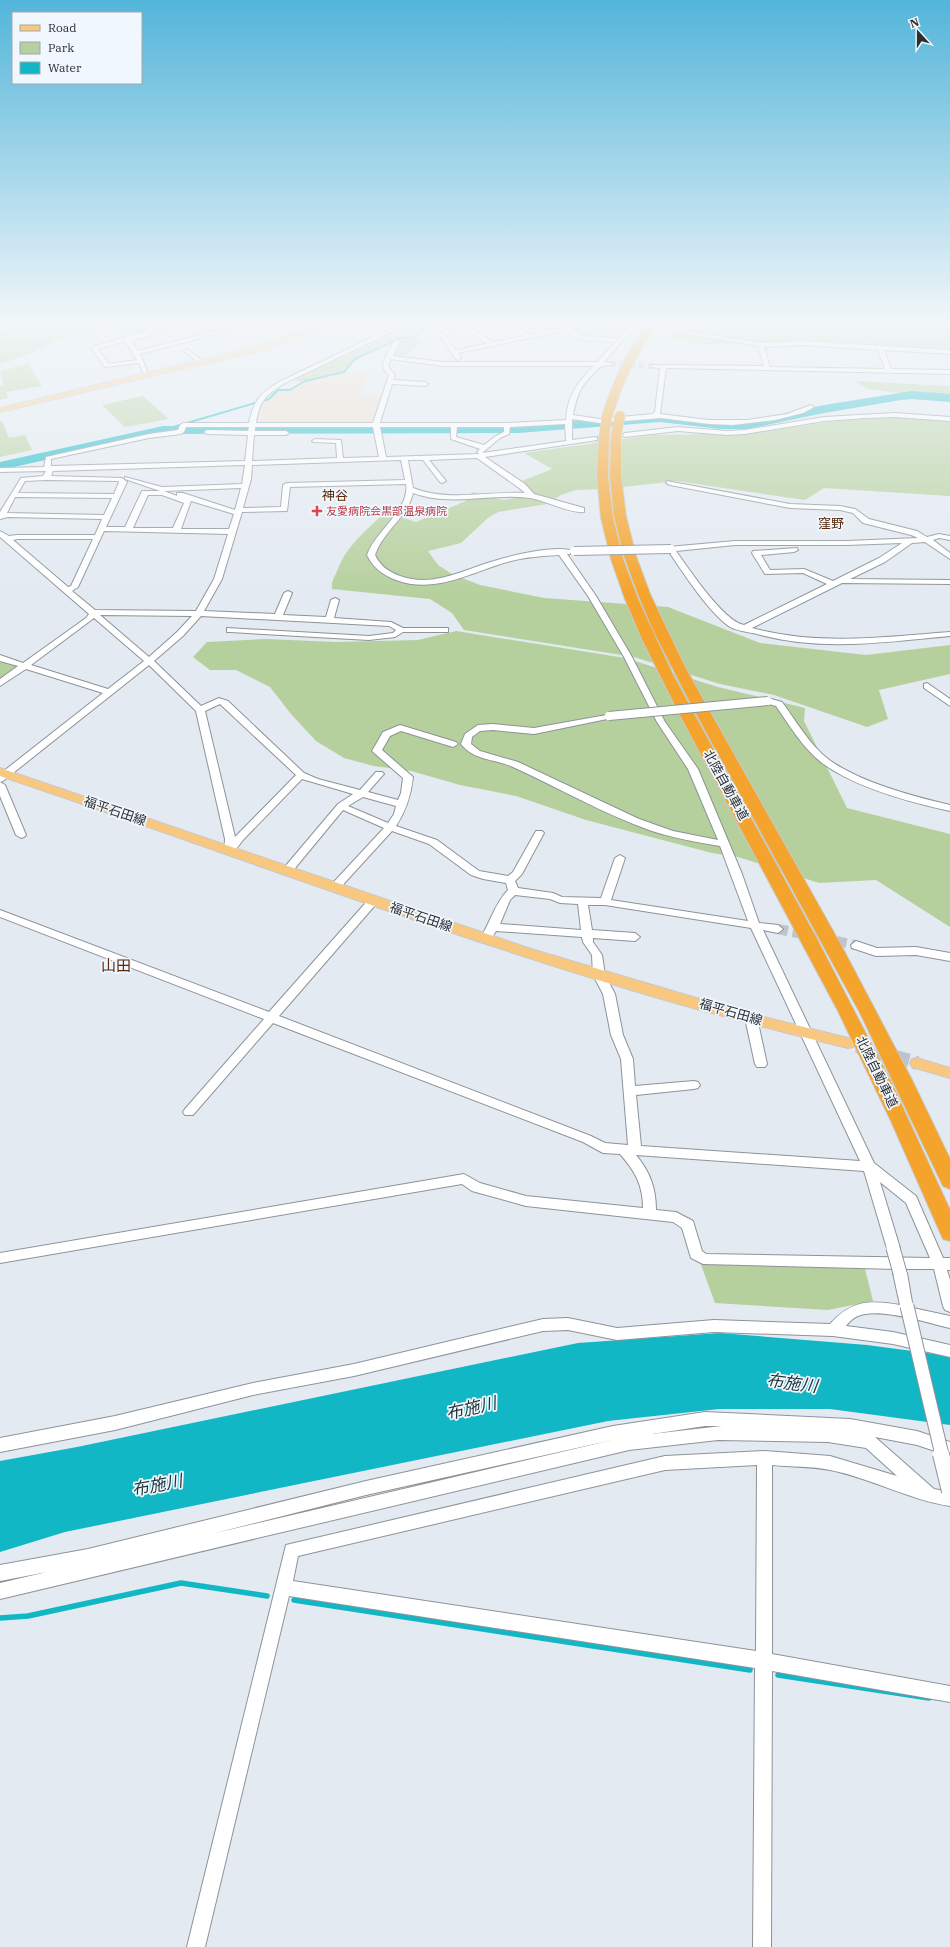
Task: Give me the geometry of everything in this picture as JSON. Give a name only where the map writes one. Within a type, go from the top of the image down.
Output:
[{"type":"highway","name":"北陸自動車道","points":[[608,414],[607,417],[616,494],[621,521],[639,581],[653,614],[710,727],[861,998],[950,1181]]},
{"type":"highway","name":"北陸自動車道","points":[[620,414],[610,436],[602,472],[608,519],[615,548],[639,614],[694,727],[842,1002],[914,1150],[950,1233]]},
{"type":"main road","name":"福平石田線","points":[[2,778],[229,851],[485,939],[599,976],[848,1043]]},
{"type":"main road","points":[[917,1063],[950,1073]]},
{"type":"street","points":[[21,835],[2,778],[109,692],[149,662],[180,634],[200,612],[218,579],[239,512],[249,462],[251,430],[254,414]]},
{"type":"street","points":[[380,414],[376,428],[382,458]]},
{"type":"street","points":[[571,414],[568,440],[571,443]]},
{"type":"street","points":[[654,416],[658,414]]},
{"type":"street","points":[[46,478],[49,468],[48,458],[149,436],[181,432],[183,425],[251,430],[454,425],[507,427],[654,416],[676,417],[715,423],[754,421],[790,414]]},
{"type":"street","points":[[2,470],[479,456],[610,436],[678,429],[713,432],[745,432],[824,419],[865,416],[895,415],[950,419]]},
{"type":"street","points":[[713,432],[715,423]]},
{"type":"street","points":[[454,425],[453,438],[485,448]]},
{"type":"street","points":[[479,456],[480,452],[507,427]]},
{"type":"street","points":[[315,441],[339,441],[340,459]]},
{"type":"street","points":[[479,456],[522,486],[531,496]]},
{"type":"street","points":[[404,458],[409,485],[407,504],[374,546],[371,554],[374,562],[384,572],[398,579],[411,582],[430,583],[443,581],[509,559],[542,553],[671,549],[735,543],[910,541],[925,540],[939,536],[950,538]]},
{"type":"street","points":[[424,458],[442,481]]},
{"type":"street","points":[[97,467],[124,479],[239,512],[284,509],[287,485],[409,485],[428,496],[451,498],[514,495],[531,496],[581,510]]},
{"type":"street","points":[[1,517],[23,479],[124,479]]},
{"type":"street","points":[[68,591],[74,588],[124,479]]},
{"type":"street","points":[[670,483],[790,506],[840,508],[855,511],[866,521],[914,533],[936,545],[950,557]]},
{"type":"street","points":[[161,489],[245,486]]},
{"type":"street","points":[[128,530],[145,494],[163,494],[188,502],[176,531]]},
{"type":"street","points":[[13,495],[116,496]]},
{"type":"street","points":[[1,517],[7,515],[107,516]]},
{"type":"street","points":[[100,529],[233,531]]},
{"type":"street","points":[[0,533],[94,613],[200,710],[230,839],[229,851]]},
{"type":"street","points":[[8,539],[17,537],[97,537]]},
{"type":"street","points":[[745,628],[882,560],[910,541]]},
{"type":"street","points":[[807,543],[803,547],[793,550],[756,553],[768,572],[804,571],[836,583],[950,582]]},
{"type":"street","points":[[671,549],[682,566],[714,605],[734,626],[772,636],[838,644],[950,634]]},
{"type":"street","points":[[561,552],[596,603],[628,657],[661,722],[693,770],[724,844],[755,925],[869,1166],[900,1273],[950,1491]]},
{"type":"street","points":[[278,616],[288,593]]},
{"type":"street","points":[[329,620],[335,600]]},
{"type":"street","points":[[0,683],[89,620],[94,613],[102,612],[200,612],[278,616],[391,624],[401,630],[445,630]]},
{"type":"street","points":[[230,630],[369,638],[395,635],[401,630]]},
{"type":"street","points":[[0,658],[109,692]]},
{"type":"street","points":[[927,686],[950,703]]},
{"type":"street","points":[[724,844],[653,828],[556,785],[513,763],[482,756],[470,750],[466,744],[468,736],[478,728],[493,727],[534,731],[609,716],[768,700],[779,704],[799,733],[824,760],[847,775],[915,800],[950,808]]},
{"type":"street","points":[[200,710],[219,701],[225,703],[301,775],[315,781],[402,804]]},
{"type":"street","points":[[334,887],[390,827],[399,814],[406,793],[408,777],[377,751],[386,734],[400,728],[453,744]]},
{"type":"street","points":[[287,871],[341,806],[362,793],[378,774]]},
{"type":"street","points":[[229,851],[239,838],[301,775]]},
{"type":"street","points":[[341,806],[390,827],[433,842],[479,874],[510,880],[518,874],[539,834]]},
{"type":"street","points":[[605,902],[620,858]]},
{"type":"street","points":[[485,939],[493,927],[505,899],[513,891],[513,886],[510,880]]},
{"type":"street","points":[[513,891],[553,896],[560,900],[605,902],[778,929]]},
{"type":"street","points":[[188,1112],[373,901]]},
{"type":"street","points":[[583,902],[588,942],[597,955],[599,976],[610,994],[617,1035],[627,1059],[630,1091],[629,1150],[647,1180],[650,1195],[650,1214]]},
{"type":"street","points":[[0,913],[587,1139],[603,1148],[869,1166],[911,1200],[944,1264],[950,1306]]},
{"type":"street","points":[[493,927],[636,937]]},
{"type":"street","points":[[856,945],[876,952],[916,952],[950,957]]},
{"type":"street","points":[[751,1018],[761,1064]]},
{"type":"street","points":[[630,1091],[694,1085]]},
{"type":"street","points":[[0,1258],[464,1179],[476,1187],[526,1201],[676,1217],[688,1225],[696,1254],[703,1259],[944,1264]]},
{"type":"street","points":[[833,1330],[846,1316],[855,1311],[870,1307],[950,1322]]},
{"type":"street","points":[[0,1444],[115,1423],[253,1389],[354,1370],[543,1325],[568,1324],[617,1334],[714,1326],[833,1330],[893,1338],[950,1351]]},
{"type":"street","points":[[0,1573],[88,1556],[366,1488],[605,1435],[705,1419],[850,1426],[916,1438],[950,1449]]},
{"type":"street","points":[[0,1590],[629,1443],[718,1433],[828,1435],[870,1442],[930,1496]]},
{"type":"street","points":[[762,1947],[765,1458]]},
{"type":"street","points":[[196,1947],[292,1550],[665,1463],[765,1458],[830,1463],[894,1482],[930,1496],[950,1499]]},
{"type":"street","points":[[283,1587],[764,1661],[950,1694]]},
{"type":"shaded area","points":[[261,414],[377,414],[374,424],[259,424]]},
{"type":"green space","points":[[111,414],[163,414],[169,419],[125,427]]},
{"type":"green space","points":[[908,417],[950,421],[950,496],[824,488],[805,500],[676,481],[606,489],[576,490],[561,495],[547,504],[498,512],[488,518],[461,543],[428,551],[438,565],[452,574],[480,585],[544,598],[668,607],[760,643],[866,655],[950,645],[950,674],[879,690],[888,719],[867,727],[774,695],[720,684],[634,657],[464,630],[452,613],[430,599],[332,589],[332,583],[347,552],[358,538],[385,512],[416,522],[466,501],[472,492],[504,500],[535,494],[522,481],[552,469],[524,453],[653,435],[755,433],[840,420]]},
{"type":"green space","points":[[0,421],[2,421],[9,438],[25,435],[32,450],[0,457]]},
{"type":"green space","points":[[456,631],[625,658],[718,687],[805,708],[804,721],[847,808],[950,834],[950,927],[876,880],[819,883],[738,857],[712,853],[586,820],[516,796],[460,785],[411,771],[374,766],[344,758],[316,741],[291,714],[270,687],[236,670],[210,670],[193,657],[207,642],[266,639],[336,642],[418,640]]},
{"type":"green space","points":[[0,661],[17,666],[0,679]]},
{"type":"green space","points":[[700,1262],[865,1269],[873,1301],[828,1310],[715,1303]]},
{"type":"water","name":"布施川","points":[[720,1333],[867,1345],[950,1356],[950,1425],[830,1409],[719,1409],[608,1421],[65,1532],[0,1552],[0,1461],[77,1447],[578,1343]]},
{"type":"waterway","points":[[163,430],[218,414]]},
{"type":"waterway","points":[[0,466],[163,430],[518,429],[660,418],[720,425],[747,425],[801,414]]},
{"type":"waterway","points":[[0,1618],[28,1616],[181,1583],[267,1596]]},
{"type":"waterway","points":[[294,1600],[750,1670]]},
{"type":"waterway","points":[[778,1675],[929,1698]]},
{"type":"tunnel","points":[[595,439],[625,435]]},
{"type":"tunnel","points":[[778,929],[856,945]]},
{"type":"tunnel","points":[[857,1046],[917,1063]]},
{"type":"place","name":"友愛病院会黒部温泉病院","points":[[317,511]]},
{"type":"district","name":"神谷","points":[[335,495]]},
{"type":"district","name":"窪野","points":[[831,523]]},
{"type":"district","name":"山田","points":[[116,965]]}]
